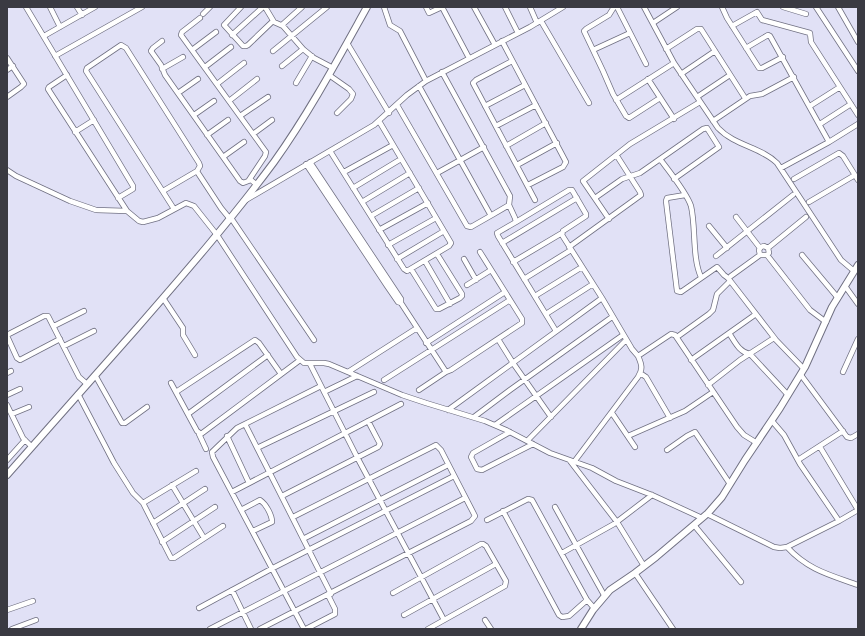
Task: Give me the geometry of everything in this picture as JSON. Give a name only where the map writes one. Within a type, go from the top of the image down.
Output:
[{"type":"street","points":[[27,7],[133,186],[133,189],[118,198]]},
{"type":"street","points":[[50,7],[60,27]]},
{"type":"street","points":[[78,7],[82,15]]},
{"type":"street","points":[[44,36],[95,7]]},
{"type":"street","points":[[55,56],[142,7]]},
{"type":"street","points":[[210,7],[181,33],[266,154],[244,201]]},
{"type":"street","points":[[242,7],[224,24],[224,27],[241,45],[246,46],[274,21]]},
{"type":"street","points":[[232,35],[265,7],[274,21],[282,25],[303,49],[330,67]]},
{"type":"street","points":[[282,25],[302,7]]},
{"type":"street","points":[[272,51],[292,37],[327,7]]},
{"type":"street","points":[[254,182],[291,137],[329,75],[330,67],[347,43],[367,7]]},
{"type":"street","points":[[384,7],[389,23],[392,27],[400,31],[426,81]]},
{"type":"street","points":[[426,7],[429,13],[442,7],[469,58]]},
{"type":"street","points":[[474,7],[495,45]]},
{"type":"street","points":[[505,7],[518,33]]},
{"type":"street","points":[[530,7],[589,103]]},
{"type":"street","points":[[7,475],[28,444],[78,394],[84,382],[95,375],[163,298],[215,232],[244,201],[379,121],[397,104],[426,81],[539,22],[563,7]]},
{"type":"street","points":[[614,7],[609,15],[584,31],[616,100],[626,116],[629,118],[660,98]]},
{"type":"street","points":[[617,7],[646,64]]},
{"type":"street","points":[[644,7],[674,63],[719,129],[744,145],[768,156],[780,168],[841,260],[854,271]]},
{"type":"street","points":[[653,24],[677,7]]},
{"type":"street","points":[[722,7],[725,16],[757,67],[760,69],[782,57]]},
{"type":"street","points":[[783,7],[806,14]]},
{"type":"street","points":[[816,7],[858,71]]},
{"type":"street","points":[[838,7],[858,42]]},
{"type":"street","points":[[732,26],[756,9],[762,20],[810,33],[811,42],[858,115]]},
{"type":"street","points":[[666,49],[699,28],[745,98]]},
{"type":"street","points":[[192,50],[216,32]]},
{"type":"street","points":[[593,50],[630,33]]},
{"type":"street","points":[[746,48],[769,35],[794,77],[829,142]]},
{"type":"street","points":[[162,41],[152,48],[152,51],[178,94],[207,135],[241,182],[254,182],[266,188]]},
{"type":"street","points":[[502,41],[565,159],[566,165],[528,185]]},
{"type":"street","points":[[347,43],[388,113]]},
{"type":"street","points":[[163,191],[197,171],[200,166],[126,48],[121,45],[87,68],[86,71],[174,210]]},
{"type":"street","points":[[205,67],[231,47]]},
{"type":"street","points":[[282,66],[303,49]]},
{"type":"street","points":[[681,74],[714,51]]},
{"type":"street","points":[[296,83],[312,56]]},
{"type":"street","points":[[162,69],[183,57]]},
{"type":"street","points":[[7,58],[24,84],[7,97]]},
{"type":"street","points":[[512,61],[473,83],[536,200]]},
{"type":"street","points":[[217,84],[244,63]]},
{"type":"street","points":[[616,100],[674,63]]},
{"type":"street","points":[[7,70],[13,66]]},
{"type":"street","points":[[397,104],[468,227],[471,228],[508,205],[510,199],[509,192],[442,72]]},
{"type":"street","points":[[67,75],[48,89],[126,211],[139,221],[143,222],[158,218],[186,203],[194,206],[215,232],[300,360],[304,363],[324,363],[396,392],[496,425],[550,453],[592,468],[616,481],[704,516],[774,547],[780,548],[839,521],[858,510],[820,446]]},
{"type":"street","points":[[329,75],[353,94],[352,97],[337,112]]},
{"type":"street","points":[[697,97],[730,75]]},
{"type":"street","points":[[713,121],[745,98],[752,95],[762,94],[794,77]]},
{"type":"street","points":[[178,94],[198,79]]},
{"type":"street","points":[[229,101],[257,79]]},
{"type":"street","points":[[648,79],[674,119]]},
{"type":"street","points":[[485,106],[525,85]]},
{"type":"street","points":[[419,86],[488,212],[492,215]]},
{"type":"street","points":[[810,106],[840,87]]},
{"type":"street","points":[[240,116],[268,97]]},
{"type":"street","points":[[194,115],[214,101]]},
{"type":"street","points":[[609,219],[583,181],[640,138],[674,119],[700,102]]},
{"type":"street","points":[[820,124],[851,104]]},
{"type":"street","points":[[496,126],[536,105]]},
{"type":"street","points":[[75,132],[94,120]]},
{"type":"street","points":[[207,135],[228,120]]},
{"type":"street","points":[[253,134],[272,120]]},
{"type":"street","points":[[330,151],[388,245],[406,271],[437,254],[451,245],[450,241],[379,121]]},
{"type":"street","points":[[506,146],[546,123]]},
{"type":"street","points":[[780,168],[829,142],[858,124]]},
{"type":"street","points":[[594,198],[622,179],[630,175],[640,173],[707,128],[719,146],[718,149],[674,179]]},
{"type":"street","points":[[710,132],[719,129]]},
{"type":"street","points":[[713,137],[719,129]]},
{"type":"street","points":[[223,157],[244,142]]},
{"type":"street","points":[[517,165],[557,143]]},
{"type":"street","points":[[344,172],[393,144]]},
{"type":"street","points":[[436,173],[484,147]]},
{"type":"street","points":[[794,179],[839,153],[843,156],[858,180]]},
{"type":"street","points":[[524,279],[570,248],[641,195],[617,156]]},
{"type":"street","points":[[353,188],[401,159]]},
{"type":"street","points":[[660,159],[691,205],[698,267],[702,277]]},
{"type":"street","points":[[308,163],[398,302],[401,303],[446,372]]},
{"type":"street","points":[[7,170],[23,180],[86,207],[103,211],[126,211]]},
{"type":"street","points":[[197,171],[314,340]]},
{"type":"street","points":[[362,202],[410,173]]},
{"type":"street","points":[[809,202],[855,175]]},
{"type":"street","points":[[371,216],[419,188]]},
{"type":"street","points":[[513,262],[562,233],[586,216],[572,190],[569,190],[498,233],[498,236],[513,262],[556,331]]},
{"type":"street","points":[[685,195],[667,198],[666,201],[677,292],[680,293],[716,267],[731,279],[774,338],[802,372],[848,437],[850,438],[858,434]]},
{"type":"street","points":[[716,256],[793,195]]},
{"type":"street","points":[[502,243],[577,198]]},
{"type":"street","points":[[380,230],[428,203]]},
{"type":"street","points":[[508,205],[516,222]]},
{"type":"street","points":[[736,217],[760,248],[760,255]]},
{"type":"street","points":[[768,248],[806,217]]},
{"type":"street","points":[[388,245],[436,218]]},
{"type":"street","points":[[709,226],[727,248]]},
{"type":"street","points":[[397,259],[444,231]]},
{"type":"street","points":[[562,233],[626,340],[638,356],[642,365],[640,373],[612,413],[571,461]]},
{"type":"street","points":[[760,248],[764,246],[768,248]]},
{"type":"street","points":[[767,255],[769,253],[768,248]]},
{"type":"street","points":[[419,390],[522,323],[522,319],[480,252]]},
{"type":"street","points":[[411,269],[436,309],[438,310],[450,304],[462,296],[437,254]]},
{"type":"street","points":[[677,337],[713,310],[717,294],[731,279],[760,255],[767,255]]},
{"type":"street","points":[[767,255],[810,310],[826,322]]},
{"type":"street","points":[[802,255],[838,298]]},
{"type":"street","points":[[464,259],[476,280]]},
{"type":"street","points":[[425,261],[450,304]]},
{"type":"street","points":[[581,629],[604,595],[644,566],[694,525],[722,497],[802,372],[838,298],[858,265]]},
{"type":"street","points":[[535,296],[582,267]]},
{"type":"street","points":[[467,285],[492,270]]},
{"type":"street","points":[[546,314],[593,284]]},
{"type":"street","points":[[845,286],[858,304]]},
{"type":"street","points":[[426,343],[505,292]]},
{"type":"street","points":[[163,298],[182,328],[183,335],[195,355]]},
{"type":"street","points":[[448,410],[602,298]]},
{"type":"street","points":[[384,380],[510,300]]},
{"type":"street","points":[[54,326],[84,311]]},
{"type":"street","points":[[692,360],[756,314]]},
{"type":"street","points":[[60,339],[20,360],[17,358],[7,336],[44,316],[49,317],[84,382]]},
{"type":"street","points":[[474,417],[524,379],[612,317]]},
{"type":"street","points":[[348,372],[417,328]]},
{"type":"street","points":[[64,346],[94,331]]},
{"type":"street","points":[[729,333],[740,350],[750,354],[788,395]]},
{"type":"street","points":[[638,356],[671,334],[677,337],[737,427],[744,435],[757,443]]},
{"type":"street","points":[[496,425],[623,335]]},
{"type":"street","points":[[708,385],[774,338]]},
{"type":"street","points":[[844,372],[858,339]]},
{"type":"street","points":[[176,392],[255,340],[259,343],[281,374]]},
{"type":"street","points":[[498,340],[551,417]]},
{"type":"street","points":[[527,441],[626,340]]},
{"type":"street","points":[[854,348],[858,354]]},
{"type":"street","points":[[188,414],[268,355]]},
{"type":"street","points":[[198,434],[202,433],[300,360]]},
{"type":"street","points":[[310,364],[368,479],[444,620]]},
{"type":"street","points":[[640,373],[646,377],[670,418]]},
{"type":"street","points":[[95,375],[122,424],[147,407]]},
{"type":"street","points":[[324,392],[357,376]]},
{"type":"street","points":[[171,383],[206,449]]},
{"type":"street","points":[[245,424],[320,572],[335,609],[335,614],[305,629],[212,454],[213,450],[227,436],[245,424],[321,386]]},
{"type":"street","points":[[7,395],[20,389]]},
{"type":"street","points":[[258,448],[374,392]]},
{"type":"street","points":[[628,436],[690,408],[713,392]]},
{"type":"street","points":[[78,394],[114,463],[132,493],[143,503],[169,556],[173,558],[223,526]]},
{"type":"street","points":[[232,492],[401,404]]},
{"type":"street","points":[[7,405],[28,444]]},
{"type":"street","points":[[12,414],[29,407]]},
{"type":"street","points":[[612,413],[635,447]]},
{"type":"street","points":[[772,420],[782,431],[798,460],[839,521]]},
{"type":"street","points":[[282,496],[357,456],[378,447],[380,444],[368,421]]},
{"type":"street","points":[[798,460],[843,431]]},
{"type":"street","points":[[510,432],[473,453],[471,457],[477,469],[482,470],[533,444]]},
{"type":"street","points":[[667,450],[695,432],[730,484]]},
{"type":"street","points":[[227,436],[249,483]]},
{"type":"street","points":[[8,456],[28,444]]},
{"type":"street","points":[[260,629],[474,519],[474,513],[439,447],[436,445],[293,517]]},
{"type":"street","points":[[571,461],[617,522],[644,566]]},
{"type":"street","points":[[303,539],[448,465]]},
{"type":"street","points":[[143,503],[196,471]]},
{"type":"street","points":[[199,608],[273,568],[386,512],[454,476]]},
{"type":"street","points":[[172,486],[204,538]]},
{"type":"street","points":[[153,523],[205,489]]},
{"type":"street","points":[[562,554],[617,522],[652,495]]},
{"type":"street","points":[[210,629],[465,498]]},
{"type":"street","points":[[487,520],[528,499],[532,500],[587,600],[594,608]]},
{"type":"street","points":[[241,510],[260,500],[264,504],[272,522],[253,531]]},
{"type":"street","points":[[162,542],[215,507]]},
{"type":"street","points":[[555,507],[604,595]]},
{"type":"street","points":[[503,511],[559,615],[562,617],[569,616],[587,600]]},
{"type":"street","points":[[694,525],[741,582]]},
{"type":"street","points":[[393,593],[483,544],[486,546],[506,581],[504,588],[428,629]]},
{"type":"street","points":[[786,546],[795,556],[812,567],[858,585]]},
{"type":"street","points":[[404,615],[496,564]]},
{"type":"street","points":[[635,573],[673,629]]},
{"type":"street","points":[[232,590],[251,629]]},
{"type":"street","points":[[7,610],[33,601]]},
{"type":"street","points":[[14,629],[36,620]]},
{"type":"street","points":[[485,620],[491,629]]}]
